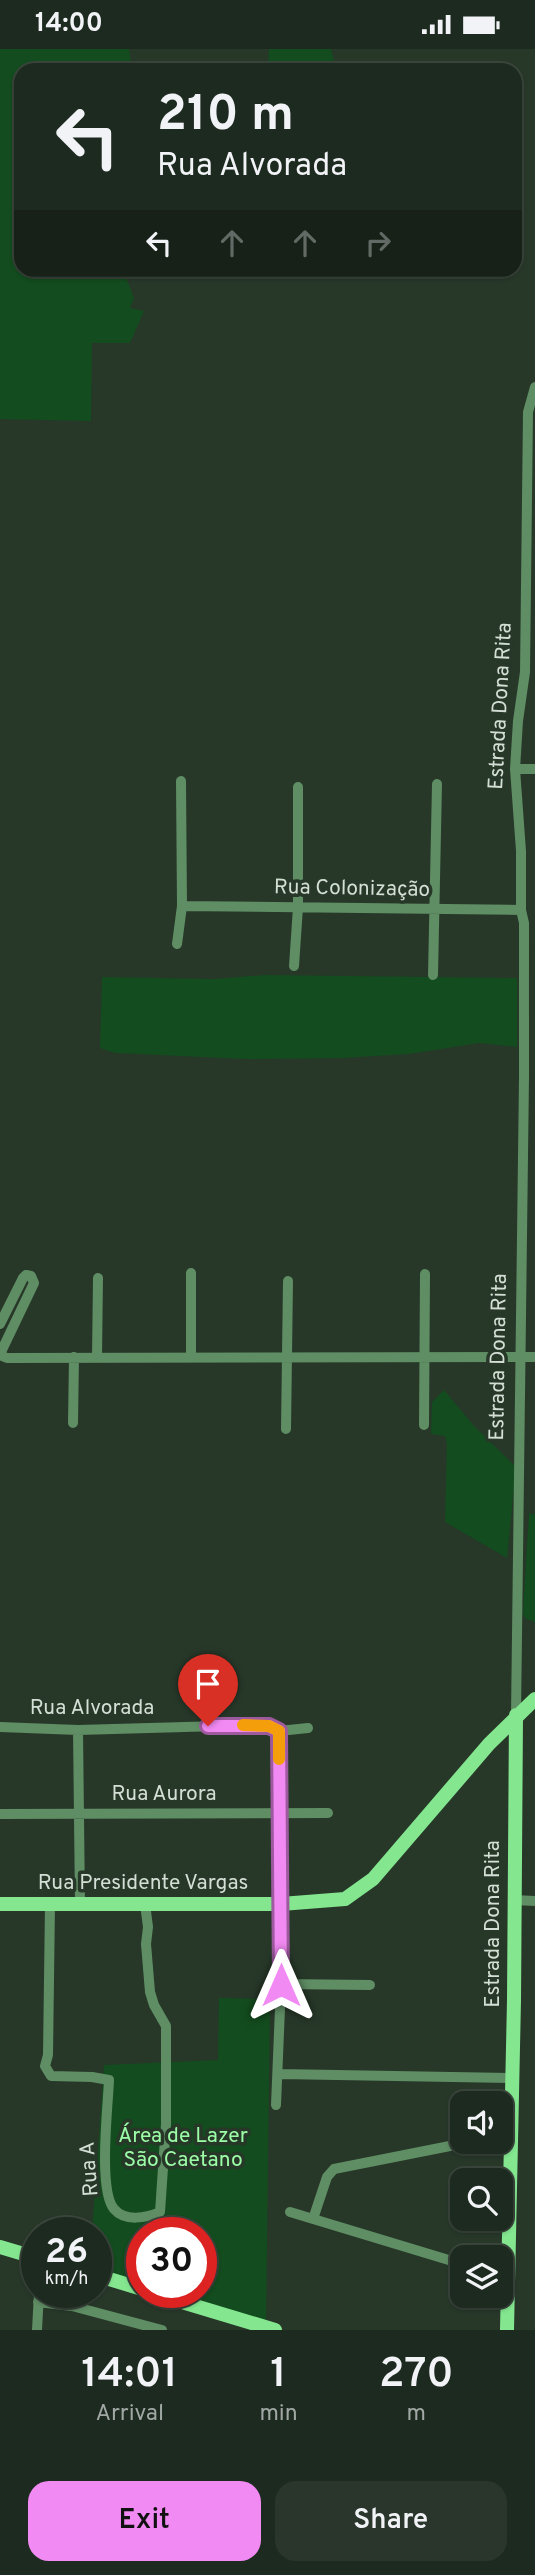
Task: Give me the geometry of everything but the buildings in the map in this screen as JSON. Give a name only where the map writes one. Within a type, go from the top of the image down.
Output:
[{"type":"main road","name":"Rua Presidente Vargas","points":[[0,1904],[281,1904],[345,1899],[359,1891],[400,1848],[489,1744],[535,1699]]},
{"type":"main road","name":"Estrada Dona Rita","points":[[511,2091],[516,1716]]},
{"type":"main road","name":"Estrada Dona Rita","points":[[505,2245],[506,2154]]},
{"type":"main road","points":[[0,2247],[21,2253]]},
{"type":"main road","points":[[202,2308],[275,2330]]},
{"type":"main road","name":"Estrada Dona Rita","points":[[506,2308],[507,2330]]},
{"type":"street","name":"Estrada Dona Rita","points":[[516,1716],[521,1263],[530,1077],[515,769],[525,673],[529,488],[527,429],[530,399],[535,387]]},
{"type":"street","points":[[515,769],[535,769]]},
{"type":"street","points":[[177,944],[182,906],[181,781]]},
{"type":"street","points":[[433,975],[437,784]]},
{"type":"street","points":[[293,966],[298,907],[298,787]]},
{"type":"street","name":"Rua Colonização","points":[[182,906],[521,910]]},
{"type":"street","points":[[521,1263],[535,1263]]},
{"type":"street","points":[[191,1273],[191,1357]]},
{"type":"street","points":[[424,1425],[425,1274]]},
{"type":"street","points":[[97,1357],[98,1278]]},
{"type":"street","points":[[286,1429],[288,1281]]},
{"type":"street","points":[[7,1314],[0,1355],[7,1358],[535,1357]]},
{"type":"street","points":[[0,1324],[7,1314]]},
{"type":"street","points":[[73,1423],[74,1357]]},
{"type":"street","name":"Rua Alvorada","points":[[0,1727],[78,1730],[259,1725],[279,1731],[308,1728]]},
{"type":"street","points":[[78,1730],[80,1904]]},
{"type":"street","points":[[276,2105],[281,1985],[279,1731]]},
{"type":"street","name":"Rua Aurora","points":[[0,1814],[328,1814]]},
{"type":"street","points":[[514,1901],[535,1901]]},
{"type":"street","name":"Rua A","points":[[50,1904],[48,2055],[45,2066],[51,2076],[109,2080],[105,2157],[107,2194],[112,2207],[120,2215],[138,2218],[160,2212],[166,2124],[166,2026],[150,1992],[145,1904]]},
{"type":"street","points":[[281,1985],[370,1985]]},
{"type":"street","points":[[279,2074],[513,2078]]},
{"type":"street","points":[[313,2220],[327,2177],[334,2169],[450,2146]]},
{"type":"street","points":[[290,2212],[450,2260]]},
{"type":"street","points":[[37,2330],[38,2308]]},
{"type":"street","points":[[80,2308],[162,2330]]},
{"type":"green space","points":[[0,49],[129,49],[131,63],[14,63],[14,277],[126,277],[134,298],[130,308],[144,311],[130,343],[92,343],[91,421],[0,419]]},
{"type":"green space","points":[[269,49],[331,49],[334,63],[268,63]]},
{"type":"green space","points":[[266,975],[517,978],[517,1047],[479,1043],[409,1054],[246,1059],[115,1053],[100,1048],[102,977],[214,979]]},
{"type":"green space","points":[[444,1390],[474,1426],[516,1467],[507,1558],[445,1522],[447,1444],[445,1436],[431,1434],[432,1402]]},
{"type":"green space","points":[[529,1513],[535,1515],[535,1622],[526,1619],[523,1614]]},
{"type":"green space","name":"Área de Lazer São Caetano","points":[[219,1998],[270,1999],[266,2327],[202,2308],[217,2308],[217,2217],[126,2217],[126,2284],[112,2280],[112,2217],[93,2217],[104,2065],[218,2060]]},
{"type":"slow traffic","points":[[243,1725],[269,1726],[279,1731],[279,1759]]},
{"type":"route","points":[[208,1726],[259,1725],[279,1731],[281,1985]]}]
